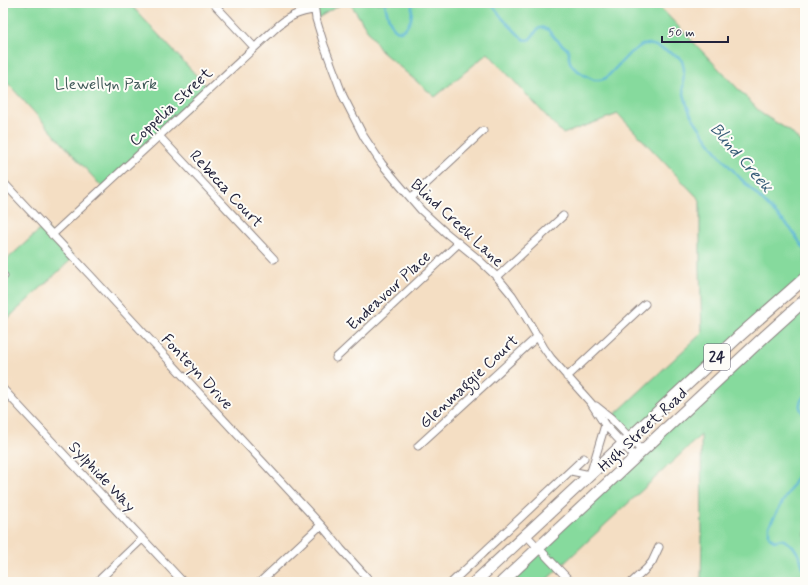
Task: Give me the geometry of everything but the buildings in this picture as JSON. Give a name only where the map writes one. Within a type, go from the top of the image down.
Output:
[{"type":"main road","name":"High Street Road","points":[[475,582],[738,337],[805,278]]},
{"type":"main road","name":"High Street Road","points":[[502,582],[805,300]]},
{"type":"street","points":[[212,3],[254,47]]},
{"type":"street","name":"Coppelia Street","points":[[52,235],[279,25],[288,18],[314,6]]},
{"type":"street","name":"Blind Creek Lane","points":[[314,6],[328,58],[343,96],[364,137],[382,164],[431,219],[497,277],[516,301],[551,358],[591,403],[605,425],[626,441],[639,454]]},
{"type":"street","points":[[411,198],[483,131]]},
{"type":"street","name":"Rebecca Court","points":[[159,136],[274,259]]},
{"type":"street","name":"Fonteyn Drive","points":[[3,182],[321,525],[371,582]]},
{"type":"street","points":[[497,277],[563,216]]},
{"type":"street","name":"Endeavour Place","points":[[336,358],[459,243]]},
{"type":"street","points":[[567,376],[645,304]]},
{"type":"street","name":"Glenmaggie Court","points":[[418,446],[538,336]]},
{"type":"street","name":"Sylphide Way","points":[[3,389],[183,582]]},
{"type":"street","name":"Blind Creek Lane","points":[[591,403],[611,418],[626,441]]},
{"type":"street","points":[[590,475],[605,425]]},
{"type":"street","name":"High Street Road","points":[[452,582],[584,458]]},
{"type":"street","name":"High Street Road","points":[[571,471],[590,475]]},
{"type":"street","points":[[260,582],[321,525]]},
{"type":"street","points":[[526,535],[571,582]]},
{"type":"street","points":[[97,582],[142,539]]},
{"type":"street","points":[[632,582],[652,562],[659,548]]},
{"type":"green space","name":"Llewellyn Park","points":[[3,3],[129,3],[209,89],[103,188],[3,78]]},
{"type":"green space","points":[[314,3],[343,3],[316,19]]},
{"type":"green space","points":[[350,3],[595,3],[602,8],[656,3],[762,114],[790,131],[805,147],[805,278],[630,438],[611,418],[702,333],[700,200],[618,114],[563,134],[488,53],[435,97],[381,51]]},
{"type":"green space","points":[[44,226],[74,257],[3,323],[3,263]]},
{"type":"green space","points":[[805,301],[805,582],[701,582],[701,435],[544,582],[502,582]]},
{"type":"waterway","name":"Blind Creek","points":[[385,3],[391,24],[398,31],[403,30],[410,21],[412,15],[412,3]]},
{"type":"waterway","name":"Blind Creek","points":[[491,3],[503,19],[523,39],[530,39],[538,29],[542,27],[548,30],[567,49],[569,52],[570,62],[573,67],[594,80],[606,78],[630,53],[642,45],[649,44],[656,46],[679,57],[682,61],[684,69],[683,89],[691,115],[720,156],[790,228],[805,250]]},
{"type":"waterway","name":"Blind Creek","points":[[805,395],[800,403],[801,410],[805,416]]},
{"type":"waterway","name":"Blind Creek","points":[[805,463],[769,526],[769,536],[774,541],[782,539],[793,546],[800,557],[805,575]]}]
